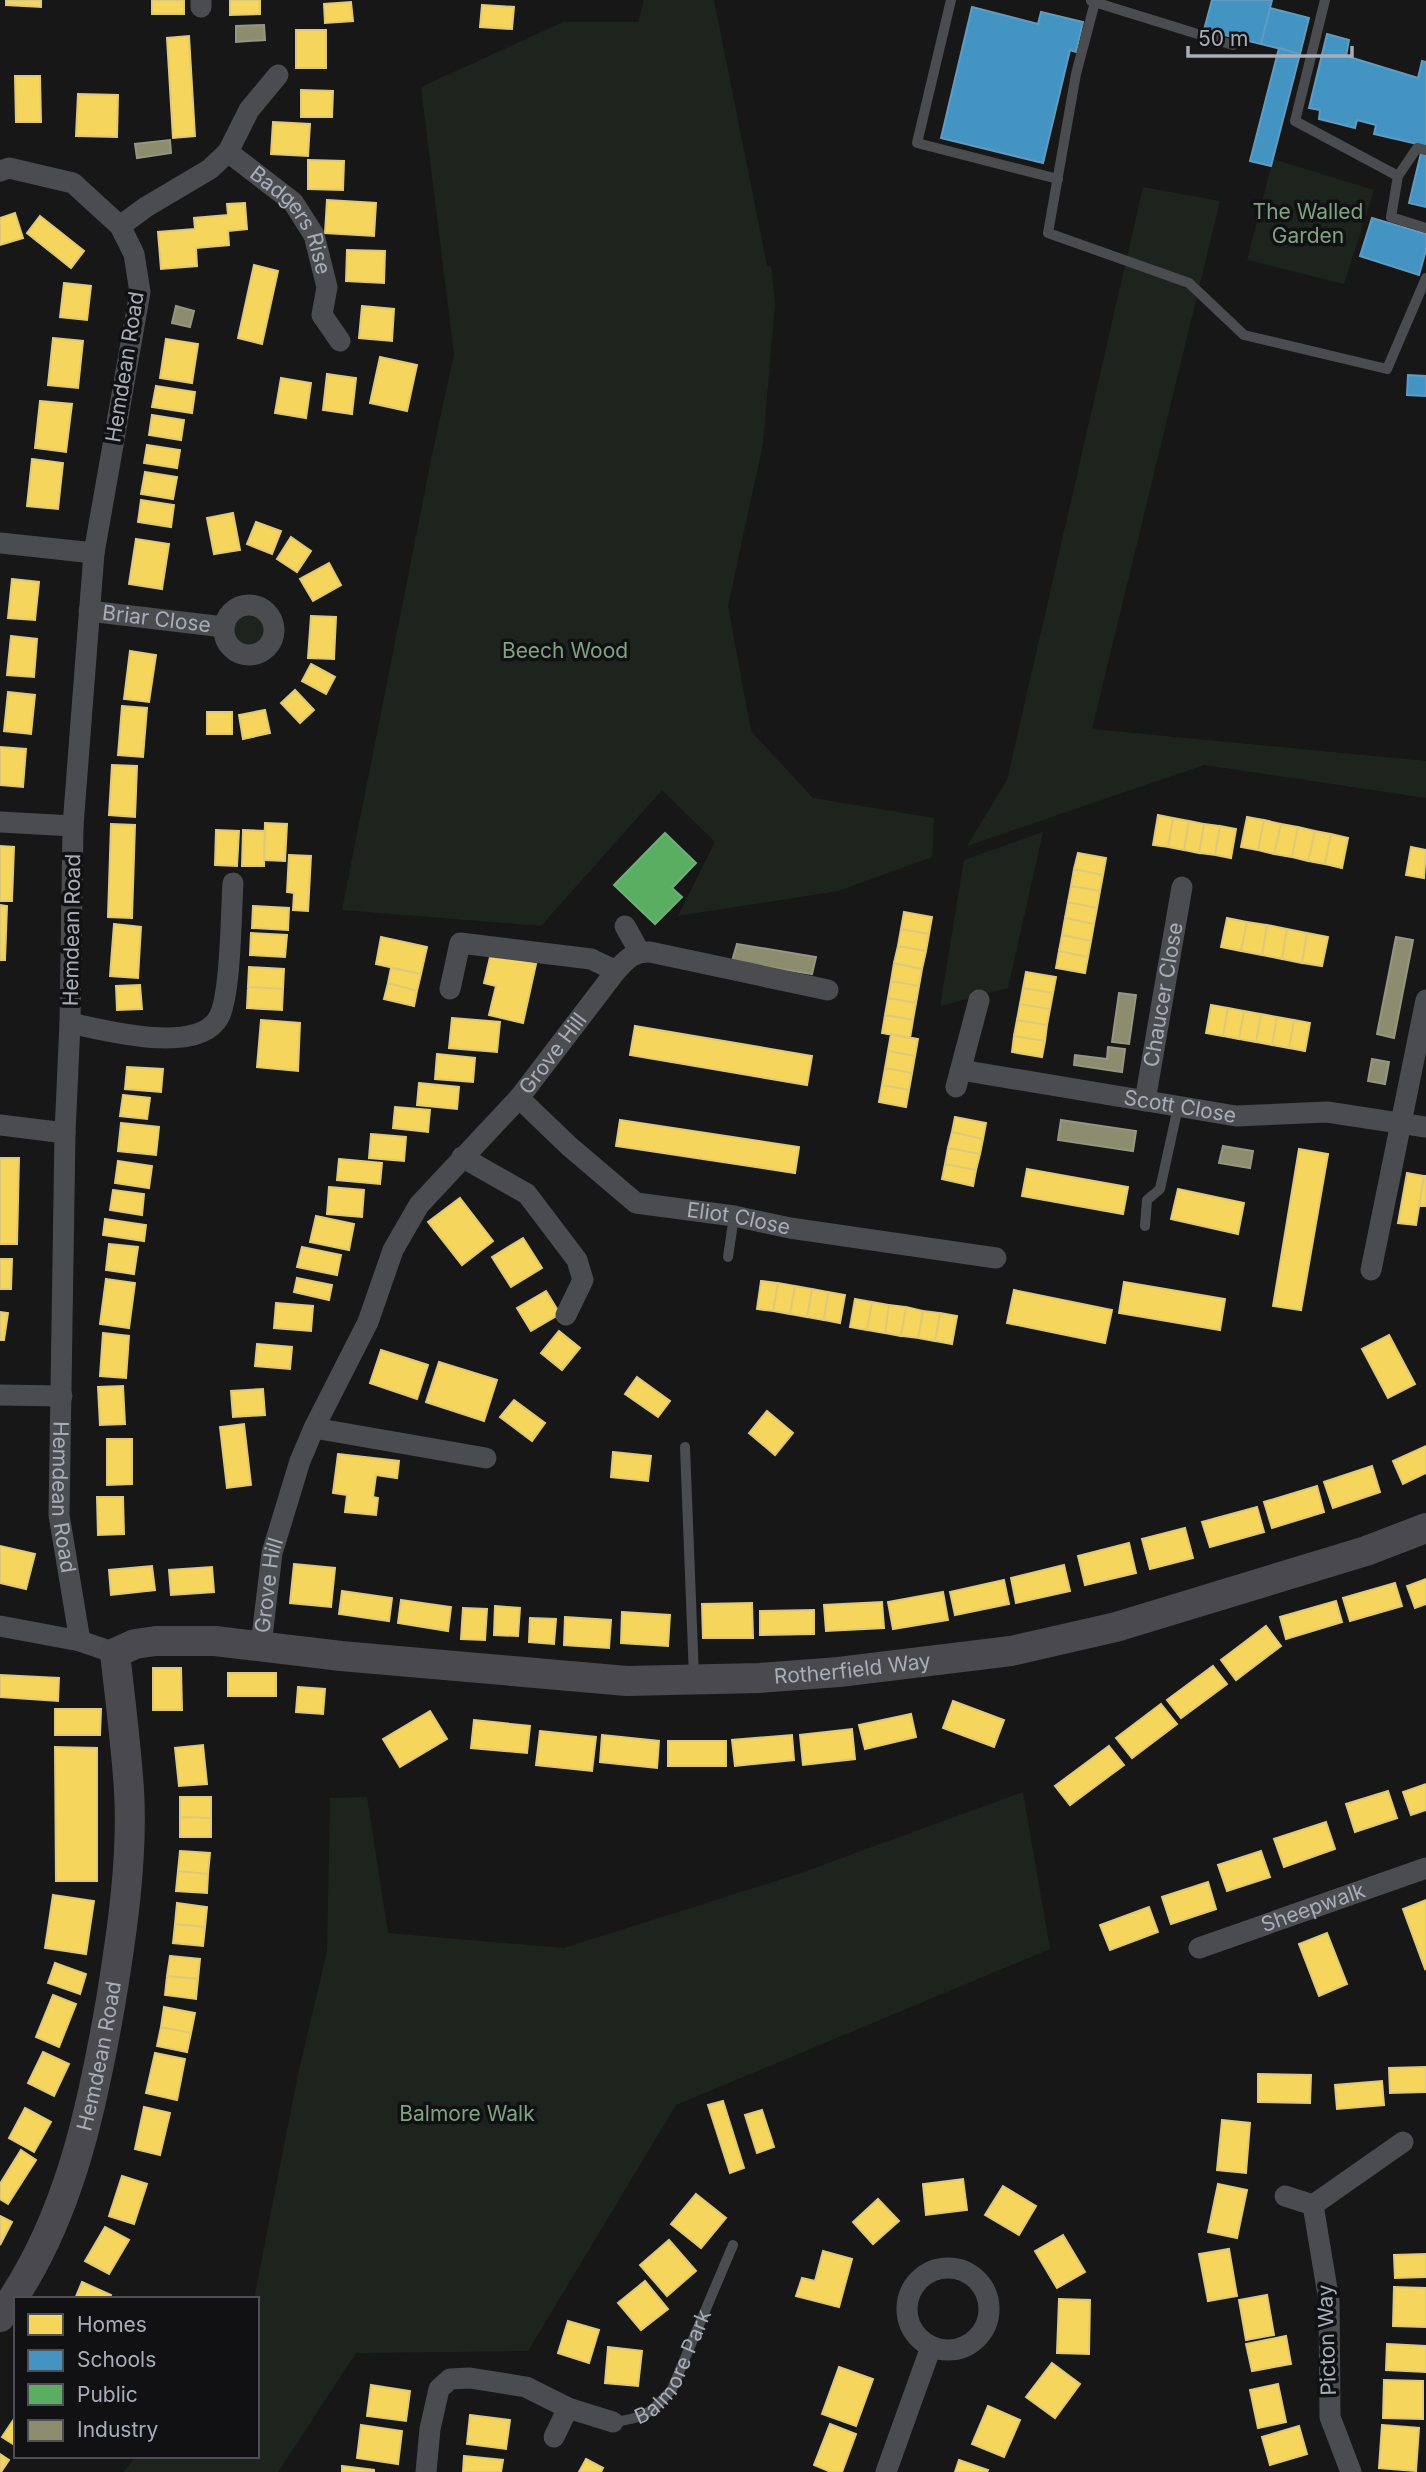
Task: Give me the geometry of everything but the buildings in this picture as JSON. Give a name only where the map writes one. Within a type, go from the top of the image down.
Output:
[{"type":"street","name":"Badgers Rise","points":[[120,226],[146,207],[210,169],[228,152],[250,110],[278,75]]},
{"type":"street","name":"Badgers Rise","points":[[228,152],[293,202],[314,235],[327,287],[322,315],[340,341]]},
{"type":"street","points":[[0,171],[9,167],[73,183],[120,226]]},
{"type":"street","name":"Hemdean Road","points":[[80,1641],[59,1515],[73,826],[94,553],[140,292],[134,254],[120,226]]},
{"type":"street","points":[[0,543],[94,553]]},
{"type":"street","name":"Briar Close","points":[[89,611],[224,627]]},
{"type":"street","points":[[0,822],[73,826]]},
{"type":"street","points":[[70,1023],[142,1038],[194,1035],[209,1028],[219,1016],[225,991],[233,883]]},
{"type":"street","name":"Chaucer Close","points":[[1144,1101],[1182,887]]},
{"type":"street","points":[[625,926],[639,951],[828,990]]},
{"type":"street","points":[[450,989],[460,943],[591,959],[616,971]]},
{"type":"street","name":"Grove Hill","points":[[115,1653],[135,1644],[156,1641],[215,1641],[261,1645],[272,1553],[300,1461],[368,1322],[393,1250],[419,1205],[519,1097],[616,971],[639,951]]},
{"type":"street","name":"Scott Close","points":[[979,1000],[958,1079],[1144,1101],[1236,1116],[1327,1112],[1426,1127]]},
{"type":"street","points":[[1371,1270],[1426,1000]]},
{"type":"street","name":"Eliot Close","points":[[519,1097],[569,1146],[636,1203],[996,1258]]},
{"type":"street","points":[[0,1125],[65,1133]]},
{"type":"street","points":[[462,1157],[527,1194],[577,1260],[583,1280],[566,1315]]},
{"type":"street","points":[[0,1395],[62,1396]]},
{"type":"street","points":[[314,1428],[486,1458]]},
{"type":"street","name":"Rotherfield Way","points":[[261,1645],[341,1656],[626,1681],[759,1678],[839,1672],[1011,1651],[1116,1627],[1222,1596],[1426,1528]]},
{"type":"street","points":[[0,1626],[80,1641],[115,1653]]},
{"type":"street","name":"Hemdean Road","points":[[0,2317],[25,2281],[61,2201],[96,2086],[123,1932],[129,1792],[115,1653]]},
{"type":"street","name":"Sheepwalk","points":[[1199,1948],[1426,1868]]},
{"type":"street","points":[[1285,2196],[1313,2205],[1403,2142]]},
{"type":"street","name":"Picton Way","points":[[1313,2205],[1329,2301],[1330,2417],[1351,2472]]},
{"type":"street","points":[[886,2472],[931,2347]]},
{"type":"street","name":"Balmore Park","points":[[426,2472],[430,2429],[439,2389],[450,2379],[470,2378],[526,2387],[568,2408],[613,2422]]},
{"type":"street","points":[[554,2437],[568,2408]]},
{"type":"lane","points":[[951,0],[917,143],[1058,179]]},
{"type":"lane","points":[[1325,0],[1295,121],[1398,176]]},
{"type":"lane","points":[[1233,45],[1091,1],[1048,233],[1189,284],[1244,335],[1387,369],[1426,278]]},
{"type":"lane","points":[[1426,150],[1417,148],[1398,176],[1391,217],[1426,228]]},
{"type":"lane","points":[[1145,1226],[1147,1200],[1160,1189],[1178,1107]]},
{"type":"lane","points":[[728,1257],[734,1216]]},
{"type":"lane","points":[[685,1447],[694,1679]]},
{"type":"lane","name":"Balmore Park","points":[[613,2422],[639,2419],[656,2408],[672,2389],[733,2245]]},
{"type":"green space","name":"Beech Wood","points":[[644,0],[714,0],[767,266],[771,266],[775,302],[763,444],[728,606],[751,731],[813,798],[934,818],[932,857],[838,891],[678,916],[715,842],[662,790],[541,926],[342,910],[454,355],[421,87],[563,22],[638,22]]},
{"type":"green space","name":"The Walled Garden","points":[[1273,159],[1374,190],[1344,284],[1247,260]]},
{"type":"green space","points":[[1143,187],[1220,201],[1092,729],[1426,761],[1426,798],[1204,765],[967,846],[1007,780]]},
{"type":"green space","points":[[249,615],[260,619],[264,630],[260,641],[249,645],[238,641],[234,630],[238,619]]},
{"type":"green space","points":[[1043,832],[1008,988],[940,1006],[964,860]]},
{"type":"green space","name":"Balmore Walk","points":[[1023,1792],[1050,1949],[676,2105],[528,2351],[356,2353],[278,2472],[124,2472],[134,2458],[259,2458],[259,2297],[254,2297],[298,2074],[327,1952],[330,1798],[367,1797],[388,1933],[564,1948],[798,1874]]}]
